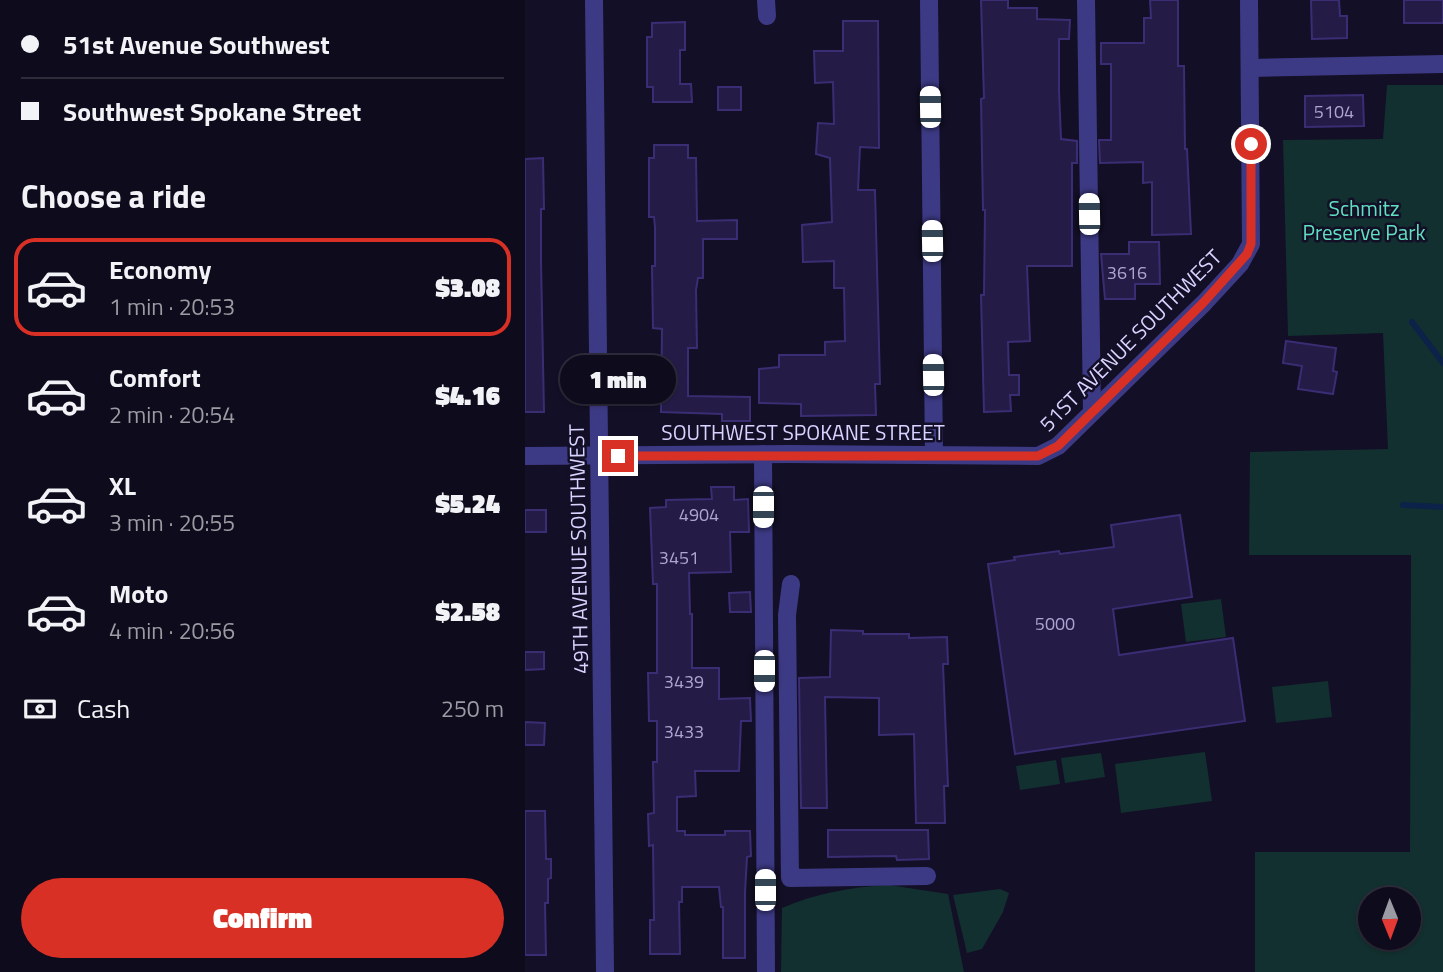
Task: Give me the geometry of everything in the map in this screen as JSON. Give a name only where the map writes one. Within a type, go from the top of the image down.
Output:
[{"type":"street","name":"49TH AVENUE SOUTHWEST","points":[[594,0],[605,972]]},
{"type":"street","points":[[929,0],[934,455]]},
{"type":"street","points":[[1086,0],[1092,411]]},
{"type":"street","name":"51ST AVENUE SOUTHWEST","points":[[1038,456],[1058,446],[1203,303],[1247,254],[1251,244],[1249,0]]},
{"type":"street","points":[[1250,68],[1443,64]]},
{"type":"street","points":[[763,454],[766,972]]},
{"type":"street","name":"SOUTHWEST SPOKANE STREET","points":[[525,456],[1038,456]]},
{"type":"street","points":[[791,584],[787,615],[790,878],[927,876]]},
{"type":"green space","name":"Schmitz Preserve Park","points":[[1387,85],[1443,85],[1443,972],[1255,972],[1255,852],[1410,852],[1411,555],[1249,555],[1250,452],[1388,449],[1383,333],[1288,336],[1283,140],[1383,139]]},
{"type":"green space","points":[[1221,599],[1226,637],[1186,642],[1181,604]]},
{"type":"green space","points":[[1328,681],[1332,717],[1276,723],[1272,687]]},
{"type":"green space","points":[[1205,752],[1212,801],[1121,813],[1115,764]]},
{"type":"green space","points":[[1101,753],[1105,777],[1065,783],[1061,758]]},
{"type":"green space","points":[[1056,760],[1060,784],[1020,790],[1016,766]]},
{"type":"green space","points":[[889,885],[948,894],[964,972],[781,972],[782,908],[834,892]]},
{"type":"green space","points":[[1000,889],[1009,893],[1003,912],[982,949],[967,953],[953,895]]},
{"type":"building","points":[[981,0],[1008,0],[1008,8],[1037,8],[1037,19],[1070,20],[1069,39],[1059,39],[1059,91],[1061,139],[1077,141],[1077,163],[1072,163],[1072,266],[1027,266],[1030,341],[1008,342],[1009,375],[1019,375],[1019,395],[1010,395],[1011,411],[984,412],[981,295],[984,295],[985,210]]},
{"type":"building","points":[[1150,0],[1178,0],[1178,66],[1184,66],[1185,149],[1191,234],[1152,235],[1152,182],[1143,183],[1143,162],[1100,163],[1099,140],[1111,140],[1111,64],[1101,64],[1101,43],[1144,43],[1144,18],[1151,18]]},
{"type":"building","points":[[1311,0],[1339,0],[1340,16],[1347,16],[1347,38],[1312,39]]},
{"type":"building","points":[[1404,0],[1443,0],[1443,23],[1404,23]]},
{"type":"building","points":[[843,21],[878,21],[879,148],[860,147],[858,190],[875,190],[880,384],[875,384],[876,415],[801,416],[801,404],[759,403],[759,369],[779,367],[779,355],[825,355],[825,342],[845,341],[844,288],[834,288],[834,261],[803,262],[802,225],[832,222],[830,158],[816,154],[818,123],[834,124],[833,82],[815,83],[814,51],[843,51]]},
{"type":"building","points":[[685,22],[685,50],[680,50],[680,84],[691,84],[692,102],[653,102],[653,87],[647,87],[647,37],[652,37],[652,23]]},
{"type":"building","points":[[718,87],[741,87],[741,110],[718,110]]},
{"type":"building","points":[[1363,95],[1364,126],[1305,127],[1305,96]]},
{"type":"building","points":[[654,145],[688,145],[688,158],[696,158],[697,221],[737,220],[737,239],[703,239],[703,278],[698,278],[696,290],[697,348],[688,348],[688,396],[750,397],[750,421],[722,421],[722,414],[661,412],[662,329],[653,328],[652,266],[655,266],[655,227],[654,217],[649,217],[649,158],[654,158]]},
{"type":"building","points":[[543,158],[541,262],[544,412],[525,412],[525,159]]},
{"type":"building","points":[[1129,242],[1159,242],[1160,284],[1135,284],[1135,299],[1105,299],[1101,254],[1129,254]]},
{"type":"building","points":[[1286,341],[1336,348],[1333,371],[1337,372],[1333,394],[1298,389],[1302,366],[1283,363]]},
{"type":"building","points":[[711,487],[734,487],[734,500],[748,499],[749,532],[730,532],[731,572],[689,573],[692,668],[719,668],[719,699],[750,698],[751,721],[741,721],[739,771],[695,771],[696,796],[677,797],[677,831],[685,831],[685,835],[725,835],[725,831],[750,831],[751,856],[747,857],[745,892],[745,958],[723,958],[723,907],[719,887],[682,887],[682,902],[679,902],[680,954],[650,954],[650,920],[654,920],[653,845],[649,846],[648,814],[654,813],[653,762],[657,762],[657,721],[649,721],[648,673],[657,673],[657,584],[653,584],[650,508],[666,507],[666,500],[712,499]]},
{"type":"building","points":[[525,510],[546,510],[546,532],[525,532]]},
{"type":"building","points":[[1180,515],[1192,597],[1113,609],[1119,655],[1233,638],[1245,721],[1015,754],[988,564],[1015,560],[1014,557],[1114,547],[1111,525]]},
{"type":"building","points":[[750,592],[751,612],[730,612],[729,593]]},
{"type":"building","points":[[831,630],[863,631],[863,634],[909,634],[909,638],[947,637],[948,664],[943,664],[948,786],[944,786],[945,823],[916,823],[914,734],[879,735],[879,698],[825,697],[827,808],[801,808],[799,678],[830,677]]},
{"type":"building","points":[[525,652],[544,652],[544,669],[525,670]]},
{"type":"building","points":[[525,722],[545,723],[544,745],[525,745]]},
{"type":"building","points":[[525,811],[545,811],[546,859],[551,859],[548,903],[545,903],[546,955],[525,955]]},
{"type":"building","points":[[828,830],[928,830],[929,859],[897,860],[896,856],[828,857]]},
{"type":"waterway","points":[[1412,322],[1443,363]]},
{"type":"waterway","points":[[1403,505],[1443,507]]},
{"type":"route","points":[[618,456],[1038,456],[1058,446],[1203,303],[1247,254],[1251,244],[1251,144]]}]
